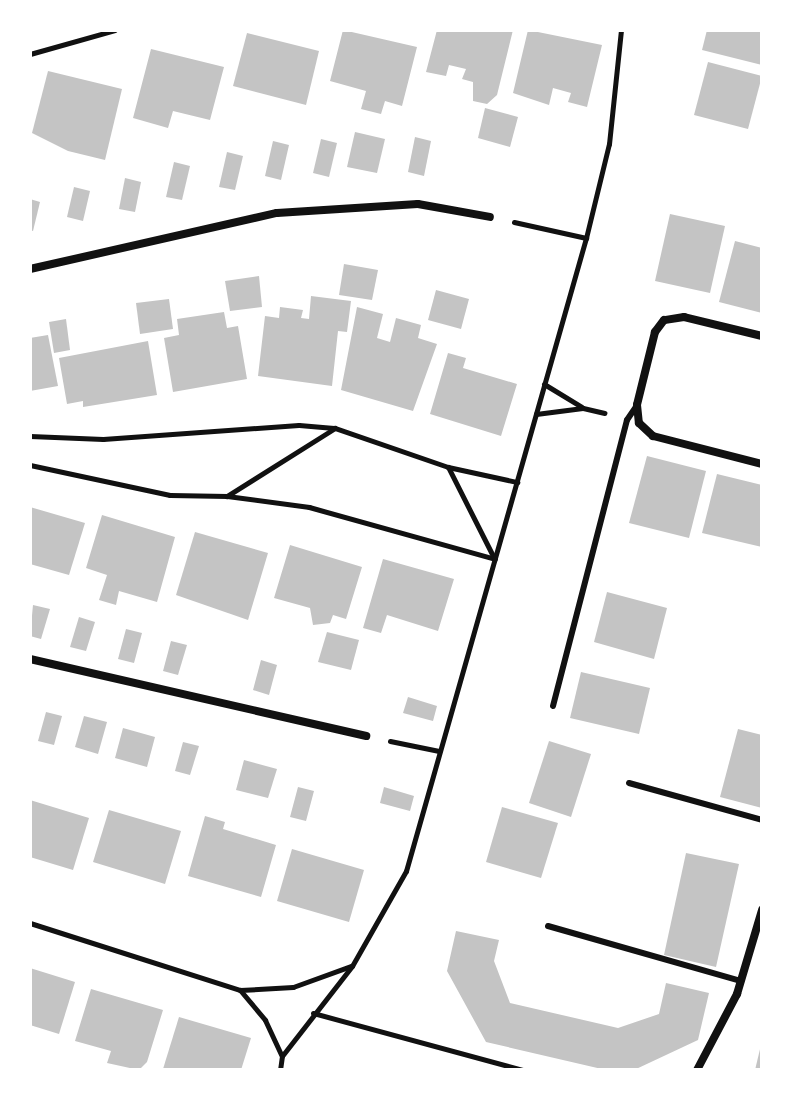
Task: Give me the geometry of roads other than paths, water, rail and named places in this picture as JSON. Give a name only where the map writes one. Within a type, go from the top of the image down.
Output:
[{"type":"street","points":[[30,269],[277,213],[418,204],[490,217]]},
{"type":"street","points":[[762,336],[684,317],[664,320],[655,332],[637,405],[639,423],[653,436],[762,464]]},
{"type":"street","points":[[30,659],[366,736]]},
{"type":"street","points":[[697,1070],[741,981],[762,910]]},
{"type":"lane","points":[[553,706],[627,420],[637,405]]},
{"type":"lane","points":[[629,783],[762,820]]},
{"type":"lane","points":[[548,926],[741,981]]}]
